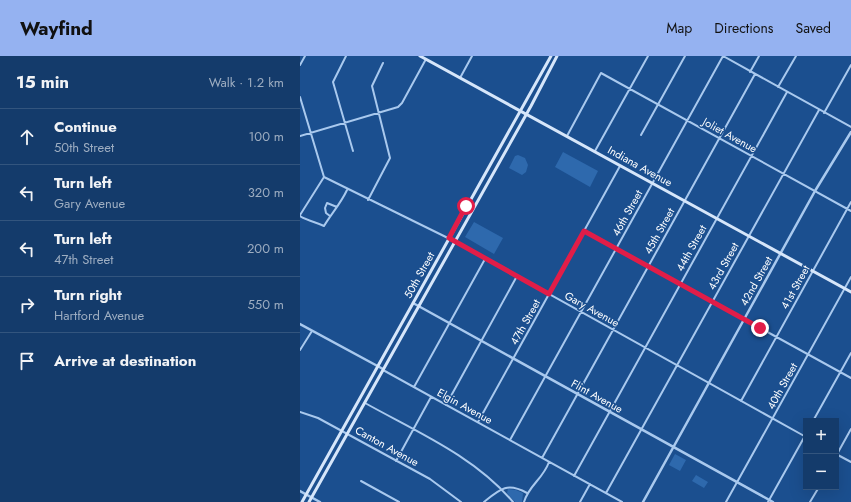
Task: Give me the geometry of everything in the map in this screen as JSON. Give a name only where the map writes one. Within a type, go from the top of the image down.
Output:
[{"type":"main road","name":"Indiana Avenue","points":[[420,56],[851,292]]},
{"type":"main road","name":"50th Street","points":[[302,502],[551,56]]},
{"type":"main road","name":"50th Street","points":[[309,502],[557,56]]},
{"type":"street","points":[[300,63],[305,56]]},
{"type":"street","points":[[346,56],[333,82],[353,151]]},
{"type":"street","points":[[460,78],[472,56]]},
{"type":"street","points":[[595,151],[648,56]]},
{"type":"street","points":[[641,135],[685,56]]},
{"type":"street","points":[[722,56],[851,128]]},
{"type":"street","name":"46th Street","points":[[510,440],[722,56]]},
{"type":"street","points":[[750,72],[759,56]]},
{"type":"street","points":[[778,87],[796,56]]},
{"type":"street","points":[[300,136],[400,106],[426,59]]},
{"type":"street","points":[[368,200],[390,158],[372,86],[383,63]]},
{"type":"street","points":[[824,113],[851,65]]},
{"type":"street","name":"Joliet Avenue","points":[[566,136],[602,73],[851,211]]},
{"type":"street","name":"45th Street","points":[[542,458],[755,74]]},
{"type":"street","name":"44th Street","points":[[574,476],[786,92]]},
{"type":"street","points":[[300,97],[324,177],[300,216],[312,223],[318,223],[324,226],[347,190]]},
{"type":"street","name":"43rd Street","points":[[606,493],[818,110]]},
{"type":"street","name":"42nd Street","points":[[643,502],[815,191],[851,132]]},
{"type":"street","name":"47th Street","points":[[478,422],[620,166]]},
{"type":"street","name":"Gary Avenue","points":[[324,177],[347,190],[449,238],[772,419],[803,434]]},
{"type":"street","name":"41st Street","points":[[741,401],[851,202]]},
{"type":"street","points":[[330,216],[326,213],[325,208],[327,203],[337,207]]},
{"type":"street","points":[[584,231],[851,378]]},
{"type":"street","points":[[414,387],[485,259]]},
{"type":"street","points":[[446,405],[517,276]]},
{"type":"street","name":"40th Street","points":[[726,502],[851,277]]},
{"type":"street","name":"Flint Avenue","points":[[413,303],[773,502]]},
{"type":"street","name":"Elgin Avenue","points":[[300,324],[622,502]]},
{"type":"street","points":[[300,350],[312,331]]},
{"type":"street","points":[[815,418],[851,353]]},
{"type":"street","points":[[396,461],[431,397]]},
{"type":"street","points":[[364,402],[465,459],[501,489],[513,502]]},
{"type":"street","name":"Canton Avenue","points":[[300,412],[314,416],[347,433],[440,485],[461,502]]},
{"type":"street","points":[[837,454],[851,429]]},
{"type":"street","points":[[769,501],[803,441]]},
{"type":"street","points":[[839,456],[851,462]]},
{"type":"street","points":[[524,502],[527,492],[540,479],[549,462]]},
{"type":"street","points":[[361,481],[399,502]]},
{"type":"street","points":[[580,502],[590,484]]},
{"type":"street","points":[[484,502],[501,489],[514,487],[527,492]]},
{"type":"street","points":[[810,502],[817,490]]},
{"type":"street","points":[[300,491],[320,502]]},
{"type":"shaded area","points":[[563,152],[598,171],[590,187],[555,167]]},
{"type":"shaded area","points":[[518,155],[525,158],[528,165],[526,172],[522,175],[509,168],[515,156]]},
{"type":"shaded area","points":[[474,222],[503,238],[494,254],[465,237]]},
{"type":"shaded area","points":[[675,454],[686,460],[680,471],[669,465]]},
{"type":"shaded area","points":[[696,475],[708,482],[704,488],[692,481]]},
{"type":"shaded area","points":[[508,489],[523,493],[522,502],[515,502],[507,493]]},
{"type":"route","points":[[466,206],[449,238],[549,294],[584,231],[760,328]]}]
